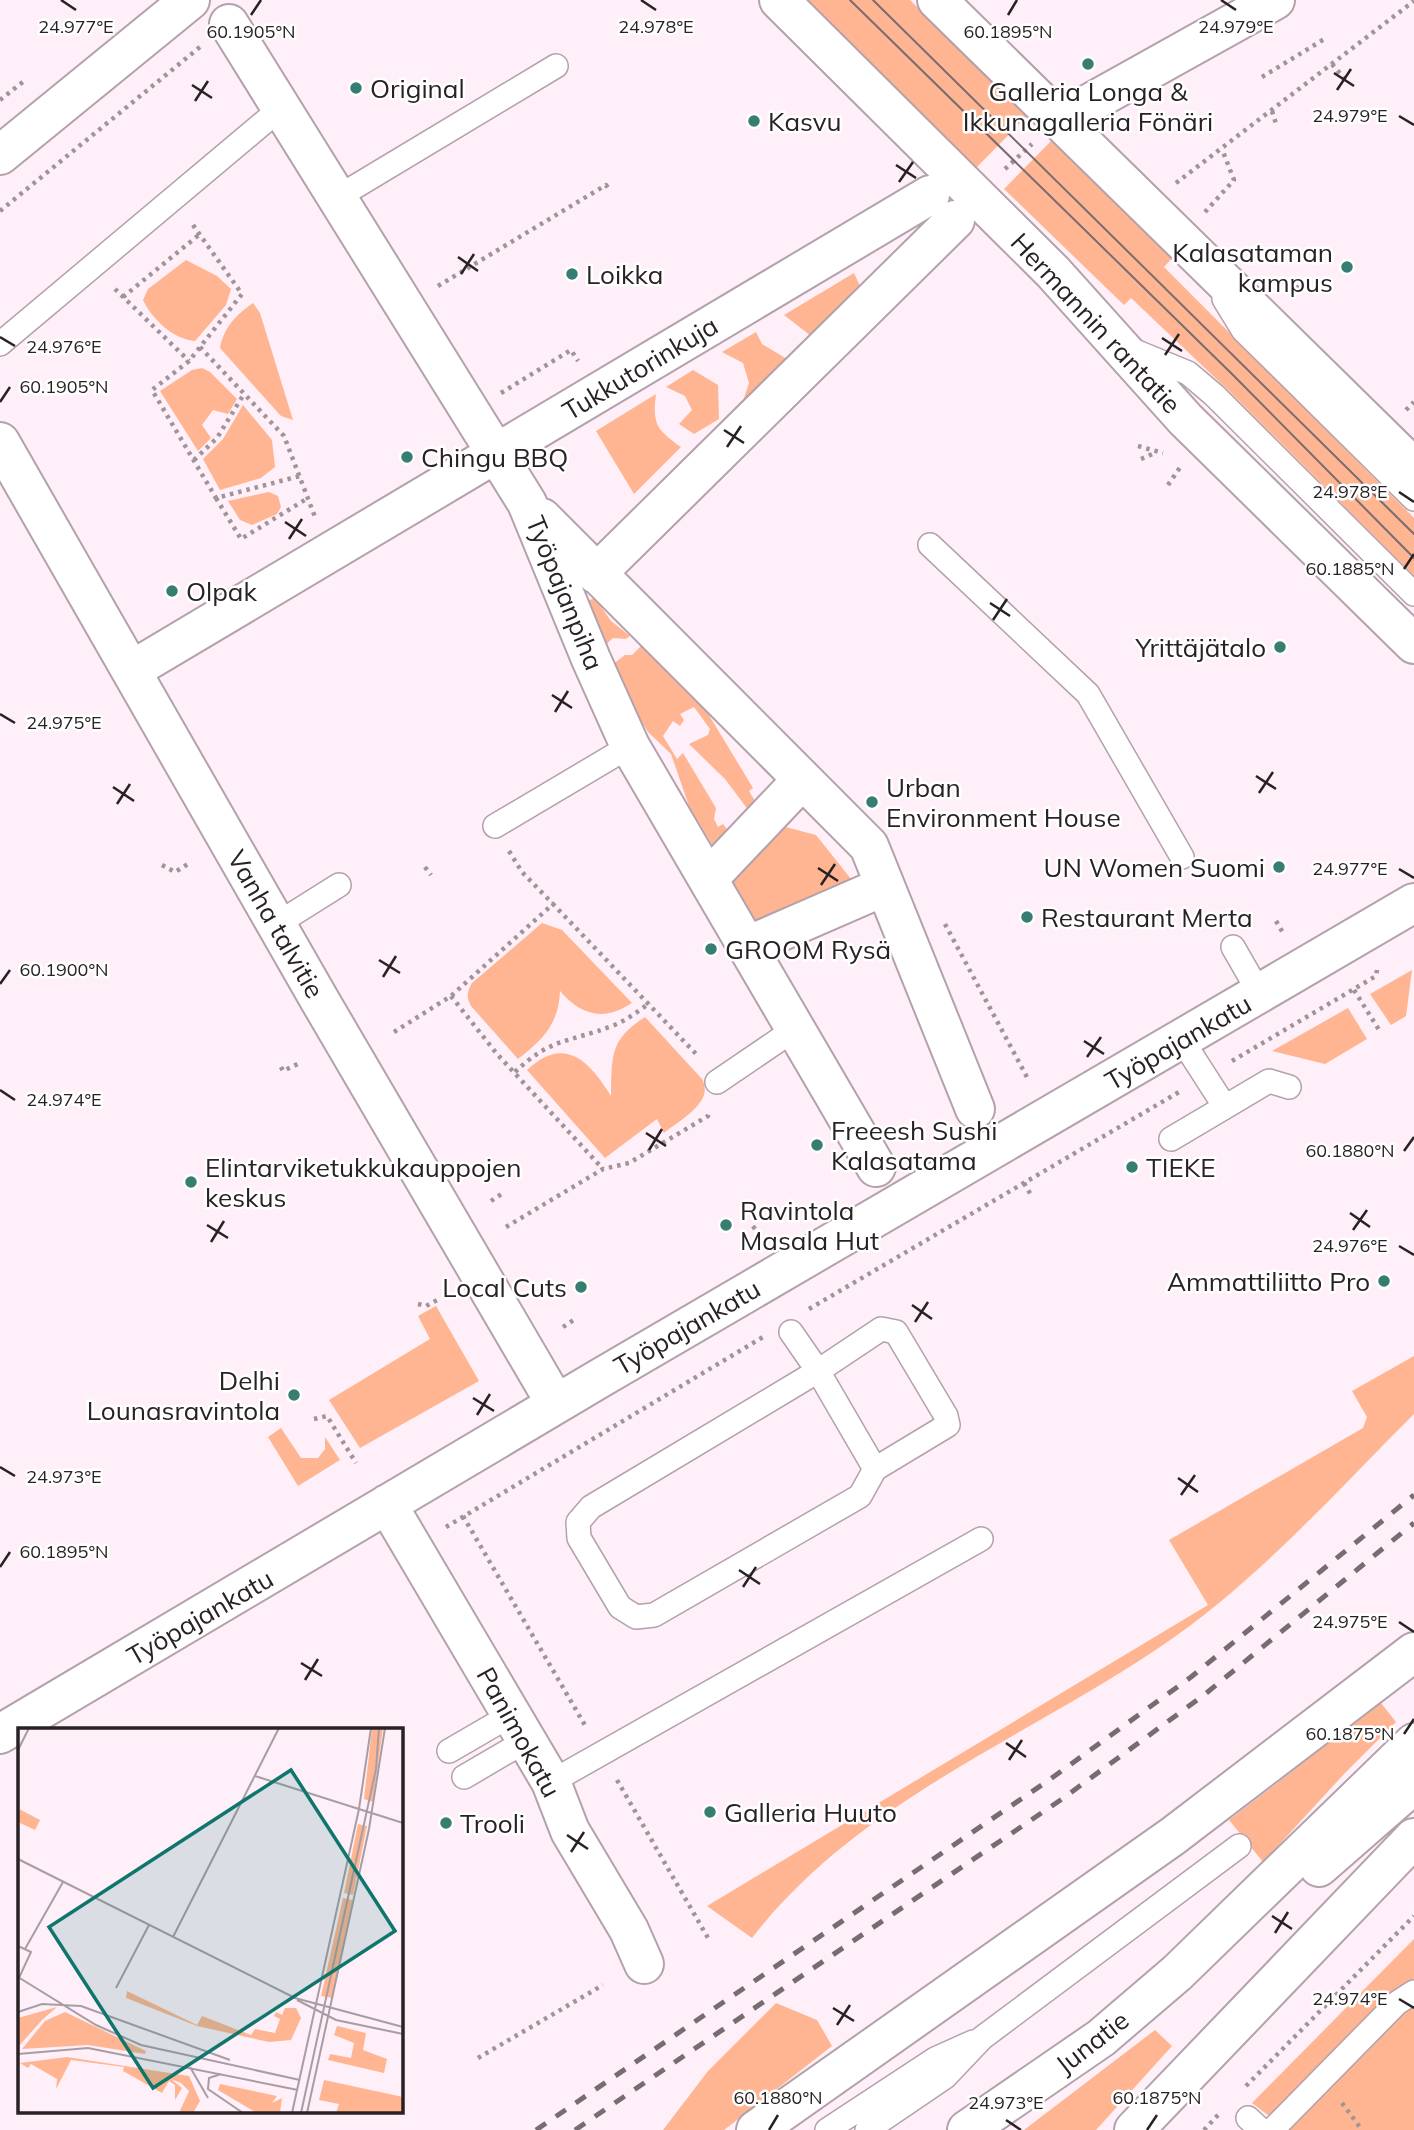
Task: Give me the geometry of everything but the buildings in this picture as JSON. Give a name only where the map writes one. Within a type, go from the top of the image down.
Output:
[{"type":"street","points":[[0,155],[190,0]]},
{"type":"street","name":"Hermannin rantatie","points":[[779,0],[954,204],[1053,272],[1185,419],[1414,644]]},
{"type":"street","points":[[937,0],[1070,113],[1200,259],[1414,468]]},
{"type":"street","points":[[1070,113],[1262,3]]},
{"type":"street","points":[[229,24],[527,503]]},
{"type":"street","points":[[596,574],[954,204]]},
{"type":"street","name":"Tukkutorinkuja","points":[[132,670],[497,455],[954,204]]},
{"type":"street","name":"Vanha talvitie","points":[[0,442],[556,1404]]},
{"type":"street","name":"Työpajanpiha","points":[[527,503],[869,846],[975,1109]]},
{"type":"street","name":"Työpajanpiha","points":[[527,503],[630,746],[876,1167]]},
{"type":"street","points":[[708,879],[802,780]]},
{"type":"street","points":[[747,946],[885,886]]},
{"type":"street","name":"Työpajankatu","points":[[0,1734],[556,1404],[1414,903]]},
{"type":"street","name":"Panimokatu","points":[[387,1504],[551,1782],[570,1831],[629,1930],[644,1964]]},
{"type":"street","points":[[756,2130],[1173,1836],[1414,1652]]},
{"type":"street","points":[[1177,1973],[1414,1744]]},
{"type":"street","points":[[1177,1973],[1245,1928],[1371,1824],[1414,1784]]},
{"type":"street","points":[[1134,2130],[1414,1838]]},
{"type":"street","name":"Junatie","points":[[967,2130],[1101,2038],[1177,1973]]},
{"type":"lane","points":[[338,197],[556,66]]},
{"type":"lane","points":[[0,344],[281,108]]},
{"type":"lane","points":[[1200,259],[1243,330],[1414,499]]},
{"type":"lane","points":[[1116,343],[1188,373],[1414,594]]},
{"type":"lane","points":[[930,545],[1087,694],[1182,857]]},
{"type":"lane","points":[[495,826],[630,746]]},
{"type":"lane","points":[[277,924],[339,884]]},
{"type":"lane","points":[[1233,947],[1260,994]]},
{"type":"lane","points":[[717,1082],[795,1029]]},
{"type":"lane","points":[[1182,1040],[1225,1107]]},
{"type":"lane","points":[[1171,1139],[1269,1081],[1289,1087]]},
{"type":"lane","name":"Työpajanpiha","points":[[876,1167],[897,1205]]},
{"type":"lane","points":[[794,1324],[875,1469]]},
{"type":"lane","points":[[881,1329],[888,1329],[896,1332],[946,1416],[948,1425],[875,1469],[860,1496],[654,1615],[636,1616],[620,1607],[579,1538],[578,1522],[591,1507],[818,1371],[881,1329]]},
{"type":"lane","points":[[551,1782],[981,1539]]},
{"type":"lane","points":[[449,1751],[519,1727]]},
{"type":"lane","points":[[464,1777],[519,1727]]},
{"type":"lane","points":[[867,2130],[946,2077],[982,2038],[1239,1846]]},
{"type":"lane","points":[[1272,2130],[1397,2003],[1414,1992]]},
{"type":"lane","points":[[827,2130],[935,2059],[982,2038]]},
{"type":"path","points":[[1167,190],[1414,1]]},
{"type":"path","points":[[0,211],[229,24]]},
{"type":"path","points":[[1262,77],[1325,38]]},
{"type":"path","points":[[1332,64],[1348,83]]},
{"type":"path","points":[[1272,111],[1277,127]]},
{"type":"path","points":[[954,204],[1070,113]]},
{"type":"path","points":[[1197,220],[1234,180],[1223,149]]},
{"type":"path","points":[[437,287],[606,185],[610,191]]},
{"type":"path","points":[[193,225],[242,294],[189,361],[152,390],[241,539],[308,498]]},
{"type":"path","points":[[122,297],[200,234]]},
{"type":"path","points":[[115,289],[189,361]]},
{"type":"path","points":[[200,347],[284,436],[318,524]]},
{"type":"path","points":[[490,400],[571,349],[581,365]]},
{"type":"path","points":[[194,460],[217,438],[244,394]]},
{"type":"path","points":[[1138,446],[1155,453],[1166,453]]},
{"type":"path","points":[[1141,459],[1155,453]]},
{"type":"path","points":[[216,498],[300,476]]},
{"type":"path","points":[[1168,485],[1172,476]]},
{"type":"path","points":[[495,826],[522,872],[650,1003],[713,1072],[717,1082],[709,1117],[629,1163],[603,1169],[506,1227]]},
{"type":"path","points":[[162,865],[175,872],[188,864]]},
{"type":"path","points":[[425,867],[431,874]]},
{"type":"path","points":[[394,1032],[451,996],[553,904]]},
{"type":"path","points":[[1276,921],[1283,933]]},
{"type":"path","points":[[945,923],[1028,1079]]},
{"type":"path","points":[[794,1324],[1024,1183],[1376,976]]},
{"type":"path","points":[[1353,990],[1381,1033]]},
{"type":"path","points":[[451,996],[603,1169]]},
{"type":"path","points":[[515,1072],[538,1051],[561,1040],[615,1025],[650,1003]]},
{"type":"path","points":[[281,1067],[283,1070],[302,1062]]},
{"type":"path","points":[[1024,1183],[1031,1195]]},
{"type":"path","points":[[491,1201],[503,1193]]},
{"type":"path","points":[[753,1226],[759,1235]]},
{"type":"path","points":[[418,1304],[426,1306],[442,1298]]},
{"type":"path","points":[[564,1327],[575,1319]]},
{"type":"path","points":[[463,1516],[767,1334]]},
{"type":"path","points":[[314,1419],[327,1416],[356,1463]]},
{"type":"path","points":[[1243,2089],[1414,1916]]},
{"type":"path","points":[[478,2058],[603,1985]]},
{"type":"path","points":[[1208,2129],[1226,2108]]},
{"type":"shaded area","points":[[805,0],[910,0],[1028,115],[976,168]]},
{"type":"shaded area","points":[[1053,139],[1174,256],[1164,267],[1414,518],[1414,576],[1228,390],[1131,298],[1124,305],[1004,189]]},
{"type":"shaded area","points":[[186,260],[217,276],[231,289],[226,305],[195,341],[164,327],[143,300],[148,289]]},
{"type":"shaded area","points":[[854,273],[860,286],[811,336],[784,315]]},
{"type":"shaded area","points":[[253,303],[260,313],[293,420],[281,416],[220,348],[224,334],[232,322]]},
{"type":"shaded area","points":[[756,332],[762,344],[787,359],[742,404],[749,383],[743,363],[722,352]]},
{"type":"shaded area","points":[[202,368],[210,372],[237,399],[228,414],[213,410],[202,425],[211,438],[198,451],[160,391],[192,370]]},
{"type":"shaded area","points":[[693,370],[718,385],[719,419],[694,434],[679,424],[692,410],[685,396],[666,387]]},
{"type":"shaded area","points":[[656,394],[655,413],[658,425],[666,436],[681,447],[634,494],[596,431]]},
{"type":"shaded area","points":[[243,405],[272,440],[275,467],[261,478],[220,490],[203,459],[223,439]]},
{"type":"shaded area","points":[[269,492],[278,496],[281,507],[277,514],[252,525],[240,520],[228,501]]},
{"type":"shaded area","points":[[595,598],[611,621],[630,636],[626,639],[613,638],[599,651],[576,605]]},
{"type":"shaded area","points":[[642,645],[704,707],[753,788],[749,791],[755,801],[755,819],[725,779],[689,744],[708,735],[710,729],[694,707],[680,714],[684,720],[680,726],[673,721],[663,736],[677,759],[683,753],[716,808],[714,819],[718,827],[723,824],[734,838],[719,856],[689,806],[671,754],[648,732],[608,668],[625,655],[632,655]]},
{"type":"shaded area","points":[[774,824],[816,835],[855,884],[760,929],[729,875]]},
{"type":"shaded area","points":[[542,923],[562,930],[632,1003],[611,1013],[593,1013],[576,1006],[560,991],[553,1022],[542,1038],[518,1059],[471,1006],[468,992],[472,983]]},
{"type":"shaded area","points":[[1412,970],[1406,1016],[1391,1025],[1370,994]]},
{"type":"shaded area","points":[[1348,1008],[1367,1039],[1325,1064],[1272,1051]]},
{"type":"shaded area","points":[[645,1017],[702,1079],[704,1095],[694,1110],[664,1133],[657,1119],[605,1158],[527,1070],[541,1059],[565,1053],[585,1063],[611,1096],[615,1050],[633,1025]]},
{"type":"shaded area","points":[[436,1306],[479,1381],[360,1448],[329,1400],[430,1339],[418,1316]]},
{"type":"shaded area","points":[[1414,1356],[1414,1414],[1261,1567],[1195,1622],[1107,1681],[890,1811],[840,1849],[794,1891],[752,1938],[707,1906],[1208,1605],[1169,1540],[1363,1428],[1367,1417],[1352,1391]]},
{"type":"shaded area","points":[[281,1428],[301,1458],[318,1458],[325,1449],[325,1437],[340,1460],[298,1486],[268,1437]]},
{"type":"shaded area","points":[[1381,1703],[1396,1722],[1263,1862],[1229,1820]]},
{"type":"shaded area","points":[[1414,1939],[1414,2130],[1264,2130],[1269,2116],[1252,2103]]},
{"type":"shaded area","points":[[776,2003],[817,2020],[832,2046],[724,2130],[663,2130],[708,2071]]},
{"type":"shaded area","points":[[1155,2030],[1172,2046],[1096,2130],[1024,2130]]},
{"type":"tram line","points":[[850,0],[1233,375],[1414,558]]},
{"type":"tram line","points":[[873,0],[1414,534]]},
{"type":"railway","points":[[536,2130],[1049,1780],[1191,1677],[1414,1495]]},
{"type":"railway","points":[[575,2130],[1062,1799],[1204,1695],[1414,1523]]},
{"type":"place","name":"Galleria Longa & Ikkunagalleria Fönäri","points":[[1088,64]]},
{"type":"place","name":"Original","points":[[356,88]]},
{"type":"place","name":"Kasvu","points":[[754,121]]},
{"type":"place","name":"Kalasataman kampus","points":[[1347,267]]},
{"type":"place","name":"Loikka","points":[[572,274]]},
{"type":"place","name":"Chingu BBQ","points":[[407,457]]},
{"type":"place","name":"Olpak","points":[[172,591]]},
{"type":"place","name":"Yrittäjätalo","points":[[1280,647]]},
{"type":"place","name":"Urban Environment House","points":[[872,802]]},
{"type":"place","name":"UN Women Suomi","points":[[1279,867]]},
{"type":"place","name":"Restaurant Merta","points":[[1027,917]]},
{"type":"place","name":"GROOM Rysä","points":[[711,949]]},
{"type":"place","name":"Freeesh Sushi Kalasatama","points":[[817,1145]]},
{"type":"place","name":"TIEKE","points":[[1132,1167]]},
{"type":"place","name":"Elintarviketukkukauppojen keskus","points":[[191,1182]]},
{"type":"place","name":"Ravintola Masala Hut","points":[[726,1225]]},
{"type":"place","name":"Ammattiliitto Pro","points":[[1384,1281]]},
{"type":"place","name":"Local Cuts","points":[[581,1287]]},
{"type":"place","name":"Delhi Lounasravintola","points":[[294,1395]]},
{"type":"place","name":"Galleria Huuto","points":[[710,1812]]},
{"type":"place","name":"Trooli","points":[[446,1823]]}]
